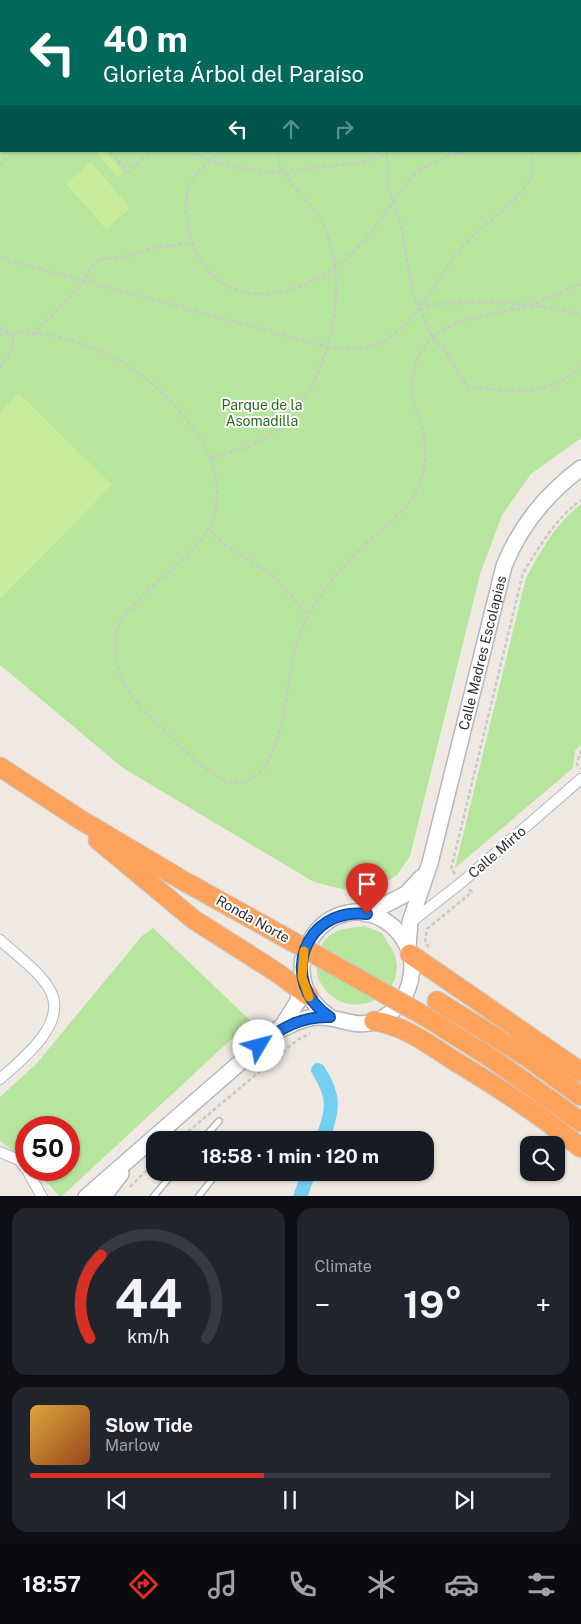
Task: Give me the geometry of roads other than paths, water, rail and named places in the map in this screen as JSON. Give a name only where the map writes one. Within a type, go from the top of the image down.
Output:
[{"type":"highway","name":"Ronda Norte","points":[[0,767],[81,820],[182,880],[426,1017],[494,1060],[581,1122]]},
{"type":"highway","points":[[81,820],[103,846],[193,919],[304,988]]},
{"type":"highway","points":[[409,950],[581,1072]]},
{"type":"highway","points":[[437,1002],[527,1058],[581,1096]]},
{"type":"highway","points":[[374,1021],[395,1025],[415,1036],[500,1089],[581,1148]]},
{"type":"main road","name":"Calle Madres Escolapias","points":[[409,950],[410,922],[430,863],[504,566],[513,544],[533,514],[565,480],[581,468]]},
{"type":"main road","name":"Calle Madres Escolapias","points":[[367,914],[396,900],[414,888],[430,863]]},
{"type":"main road","points":[[86,1196],[274,1034],[294,1009],[304,988],[304,951],[317,930],[338,916],[351,913],[367,914],[391,925],[402,937],[409,950],[412,974],[403,998],[385,1016],[374,1021],[351,1024],[330,1017],[322,1012],[304,988]]},
{"type":"main road","points":[[274,1034],[310,1018],[330,1017]]},
{"type":"main road","points":[[103,1196],[142,1147]]},
{"type":"street","name":"Calle Mirto","points":[[410,922],[462,882],[581,779]]},
{"type":"street","points":[[0,940],[44,982],[51,993],[55,1006],[50,1022],[41,1039],[0,1079]]},
{"type":"street","points":[[0,1152],[15,1158]]},
{"type":"street","points":[[33,1181],[42,1196]]},
{"type":"lane","points":[[210,1131],[219,1121]]},
{"type":"lane","points":[[153,1196],[166,1181]]},
{"type":"lane","points":[[198,1196],[210,1181]]},
{"type":"waterway","points":[[318,1070],[328,1088],[331,1104],[329,1121],[325,1131]]},
{"type":"waterway","points":[[300,1196],[306,1181]]},
{"type":"park label","name":"Parque de la Asomadilla","points":[[262,414]]}]
